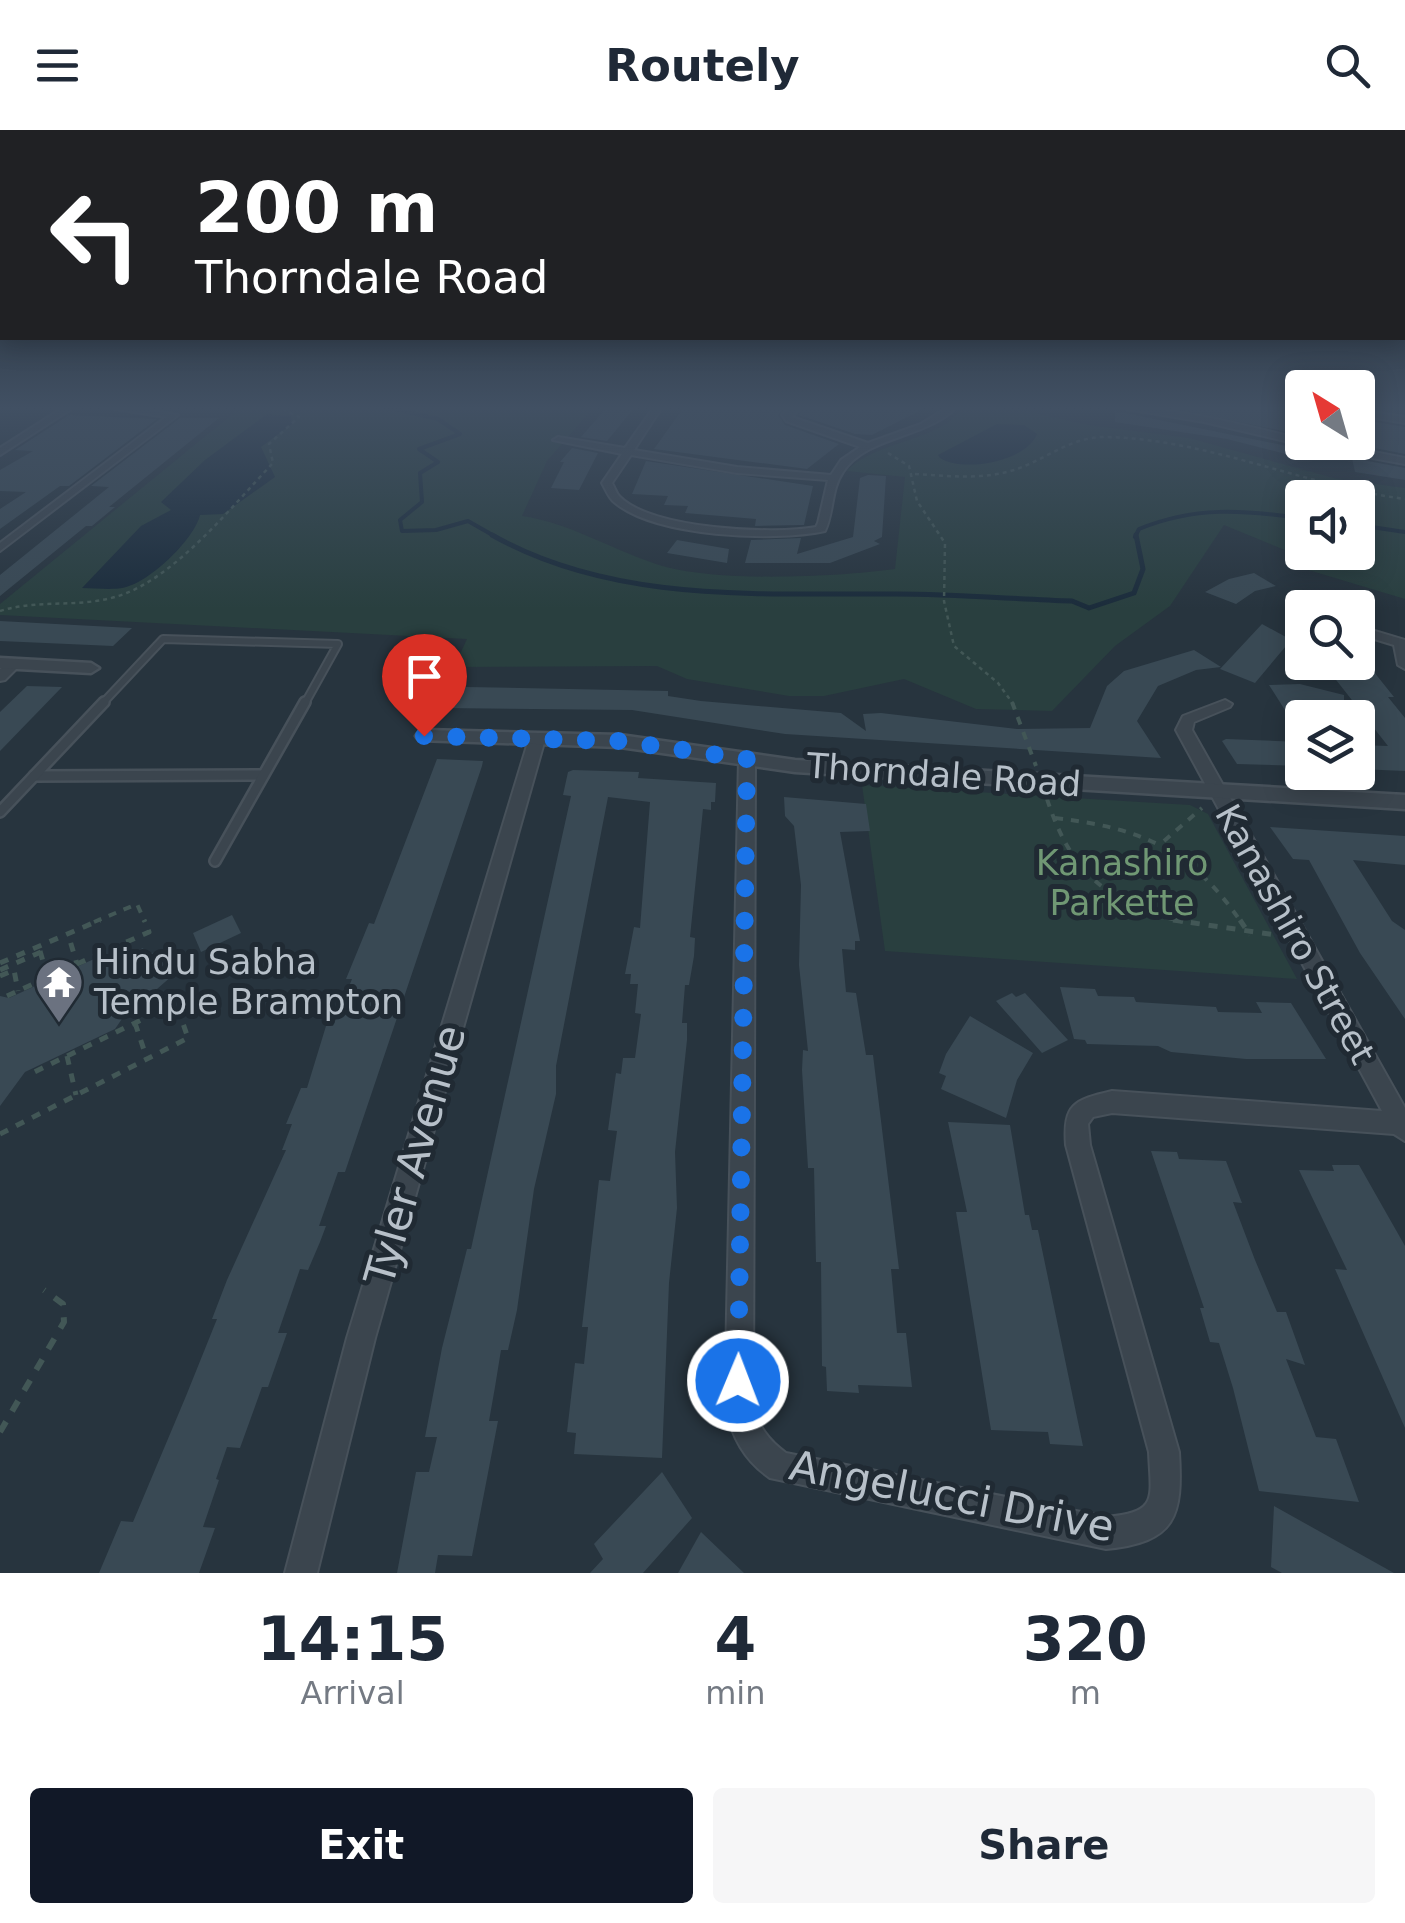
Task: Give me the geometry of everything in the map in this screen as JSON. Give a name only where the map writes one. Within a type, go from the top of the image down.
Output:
[{"type":"street","points":[[0,548],[96,474]]},
{"type":"street","points":[[612,474],[607,483],[612,496],[655,518],[724,533],[795,534],[820,530],[837,474]]},
{"type":"street","points":[[789,474],[834,478]]},
{"type":"street","points":[[1375,635],[1402,643],[1405,665]]},
{"type":"street","points":[[0,677],[7,663],[91,668]]},
{"type":"street","name":"Kanashiro Street","points":[[1225,704],[1188,719],[1184,730],[1403,1127]]},
{"type":"street","name":"Thorndale Road","points":[[424,736],[640,743],[747,759],[1405,802]]},
{"type":"street","name":"Tyler Avenue","points":[[301,1573],[362,1338],[537,739]]},
{"type":"street","name":"Angelucci Drive","points":[[747,759],[738,1406],[744,1430],[758,1454],[781,1466],[1106,1533],[1140,1532],[1158,1519],[1166,1495],[1164,1452],[1078,1144],[1076,1121],[1086,1108],[1112,1102],[1403,1127]]},
{"type":"lane","points":[[0,812],[163,640],[338,644],[214,861]]},
{"type":"lane","points":[[34,776],[263,776]]},
{"type":"path","points":[[0,611],[33,602],[115,598],[142,586],[221,517],[262,474]]},
{"type":"path","points":[[915,474],[914,494],[945,543],[940,564],[948,607],[948,636],[958,653],[1001,685],[1011,700],[1036,766]]},
{"type":"path","points":[[1288,474],[1357,492],[1405,499]]},
{"type":"path","points":[[1046,794],[1072,860],[1110,892],[1187,923],[1276,936]]},
{"type":"path","points":[[1164,841],[1202,808]]},
{"type":"path","points":[[1054,818],[1106,822],[1164,841],[1215,884],[1250,934]]},
{"type":"path","points":[[0,969],[137,904],[149,932],[7,996]]},
{"type":"path","points":[[68,934],[77,964]]},
{"type":"path","points":[[40,949],[47,978]]},
{"type":"path","points":[[0,969],[14,970],[18,991]]},
{"type":"path","points":[[0,1134],[188,1038],[176,1003],[28,1075]]},
{"type":"path","points":[[135,1023],[147,1059]]},
{"type":"path","points":[[67,1056],[76,1095]]},
{"type":"path","points":[[0,1432],[64,1322],[62,1304],[44,1290]]},
{"type":"green space","points":[[159,474],[541,474],[522,516],[559,525],[666,567],[748,576],[895,569],[905,477],[879,474],[1320,474],[1345,480],[1285,480],[1285,550],[1224,525],[1170,606],[1115,646],[1052,711],[976,709],[904,679],[824,696],[789,696],[687,679],[657,666],[454,667],[467,639],[0,615],[0,604]]},
{"type":"green space","points":[[1375,484],[1405,488],[1405,599],[1308,570],[1375,570]]},
{"type":"green space","name":"Kanashiro Parkette","points":[[862,785],[1190,805],[1208,814],[1297,979],[885,951]]},
{"type":"water","points":[[190,474],[275,477],[223,514],[200,515],[180,548],[157,570],[133,585],[82,588],[141,526],[171,510],[161,502]]},
{"type":"building","points":[[0,474],[84,474],[69,486],[60,486],[0,529],[0,509],[26,492],[0,491]]},
{"type":"building","points":[[106,474],[149,474],[92,526],[86,526],[0,596],[0,575],[109,487],[91,486]]},
{"type":"building","points":[[558,474],[587,474],[579,490],[551,488]]},
{"type":"building","points":[[640,474],[735,474],[813,486],[804,525],[755,526],[756,519],[685,513],[688,506],[664,505],[668,496],[632,494]]},
{"type":"building","points":[[1370,474],[1405,474],[1405,480]]},
{"type":"building","points":[[886,476],[882,537],[874,541],[880,544],[830,563],[745,563],[751,540],[801,538],[797,554],[853,537],[860,478]]},
{"type":"building","points":[[677,540],[729,549],[727,563],[667,553]]},
{"type":"building","points":[[1254,573],[1276,586],[1255,591],[1236,604],[1205,592],[1229,579]]},
{"type":"building","points":[[0,621],[132,628],[113,646],[0,641]]},
{"type":"building","points":[[1262,624],[1285,637],[1285,647],[1255,683],[1220,669]]},
{"type":"building","points":[[1194,650],[1221,667],[1196,670],[1158,686],[1137,721],[1161,758],[785,734],[632,710],[442,708],[450,686],[464,682],[466,687],[668,691],[668,696],[701,701],[841,713],[866,731],[863,714],[881,713],[1017,729],[1090,728],[1107,686],[1124,671]]},
{"type":"building","points":[[1375,673],[1394,697],[1388,697],[1405,718],[1405,771],[1375,770],[1375,746],[1388,746],[1375,729],[1375,700],[1352,700],[1336,680],[1375,680]]},
{"type":"building","points":[[1300,684],[1344,695],[1344,700],[1285,700],[1285,710],[1269,685]]},
{"type":"building","points":[[27,686],[62,687],[0,751],[0,712]]},
{"type":"building","points":[[1222,741],[1285,741],[1285,765],[1237,764]]},
{"type":"building","points":[[437,759],[483,761],[345,1172],[338,1172],[319,1226],[326,1226],[308,1270],[300,1269],[278,1333],[287,1333],[268,1387],[262,1387],[240,1448],[227,1447],[203,1527],[215,1528],[199,1573],[99,1573],[121,1521],[133,1522],[186,1396],[217,1319],[212,1319],[227,1280],[286,1150],[282,1150],[292,1124],[286,1124],[301,1088],[307,1088],[326,1026],[333,1026],[352,979],[346,979],[369,923],[374,924]]},
{"type":"building","points":[[568,772],[639,772],[638,778],[716,783],[711,810],[703,809],[690,937],[695,938],[694,956],[689,985],[685,985],[682,1023],[687,1023],[687,1040],[675,1152],[677,1208],[669,1283],[662,1458],[574,1454],[576,1433],[567,1432],[575,1363],[584,1364],[588,1327],[582,1327],[599,1180],[610,1181],[617,1131],[608,1130],[616,1073],[621,1074],[623,1058],[635,1058],[641,1014],[635,1013],[638,984],[630,984],[631,974],[625,974],[634,927],[640,928],[650,802],[608,797],[556,1066],[556,1094],[534,1189],[517,1310],[508,1350],[501,1350],[489,1421],[498,1421],[472,1556],[438,1555],[435,1573],[397,1573],[416,1472],[429,1472],[437,1437],[425,1437],[442,1348],[467,1249],[471,1249],[571,796],[563,795]]},
{"type":"building","points":[[784,797],[866,804],[870,831],[840,832],[860,941],[855,941],[855,950],[842,949],[846,992],[856,993],[866,1055],[873,1055],[899,1269],[891,1269],[897,1333],[906,1333],[912,1387],[858,1385],[859,1393],[827,1391],[826,1367],[822,1366],[821,1262],[816,1262],[814,1168],[808,1168],[802,1070],[803,1050],[808,1051],[799,965],[801,885],[794,826],[785,816]]},
{"type":"building","points":[[1270,827],[1405,836],[1405,865],[1353,860],[1392,921],[1405,930],[1405,1019],[1360,953],[1309,860],[1293,859]]},
{"type":"building","points":[[232,915],[241,933],[201,952],[193,933]]},
{"type":"building","name":"Hindu Sabha Temple Brampton","points":[[143,948],[145,954],[164,951],[173,975],[157,989],[159,995],[128,1010],[115,1029],[25,1072],[0,1106],[0,996],[9,998],[94,959],[112,962]]},
{"type":"building","points":[[1060,987],[1095,989],[1098,996],[1134,997],[1136,1002],[1216,1007],[1218,1012],[1262,1013],[1256,1002],[1291,1003],[1326,1059],[1246,1059],[1171,1052],[1158,1046],[1087,1044],[1085,1040],[1074,1039]]},
{"type":"building","points":[[1012,993],[1016,997],[1025,993],[1068,1040],[1042,1053],[996,1001]]},
{"type":"building","points":[[970,1016],[1033,1053],[1017,1080],[1006,1118],[941,1089],[946,1076],[939,1073],[946,1054]]},
{"type":"building","points":[[948,1122],[1010,1125],[1025,1215],[1029,1215],[1032,1230],[1038,1230],[1083,1446],[1050,1444],[1048,1432],[991,1430],[956,1212],[967,1212]]},
{"type":"building","points":[[1151,1151],[1177,1152],[1179,1159],[1226,1161],[1242,1203],[1233,1202],[1255,1260],[1277,1312],[1286,1312],[1305,1365],[1286,1359],[1316,1437],[1336,1439],[1359,1502],[1259,1491],[1219,1343],[1210,1342],[1200,1308],[1204,1308]]},
{"type":"building","points":[[1332,1165],[1359,1165],[1405,1246],[1405,1428],[1335,1269],[1347,1270],[1299,1170],[1334,1171]]},
{"type":"building","points":[[662,1472],[692,1518],[643,1573],[590,1573],[603,1559],[594,1544]]},
{"type":"building","points":[[1274,1506],[1394,1573],[1282,1573],[1271,1567]]},
{"type":"building","points":[[701,1532],[744,1573],[678,1573]]},
{"type":"waterway","points":[[420,474],[422,502],[400,520],[402,531],[436,530],[468,521],[495,536]]},
{"type":"waterway","points":[[1136,535],[1139,529],[1200,513],[1285,516]]},
{"type":"waterway","points":[[1375,528],[1405,532]]},
{"type":"waterway","points":[[495,536],[587,573],[638,584],[741,593],[918,594],[1072,601],[1089,608],[1134,593],[1143,569],[1136,535]]},
{"type":"place","name":"Hindu Sabha Temple Brampton","points":[[59,1024]]},
{"type":"route","points":[[424,736],[620,741],[747,759],[738,1381]]}]
